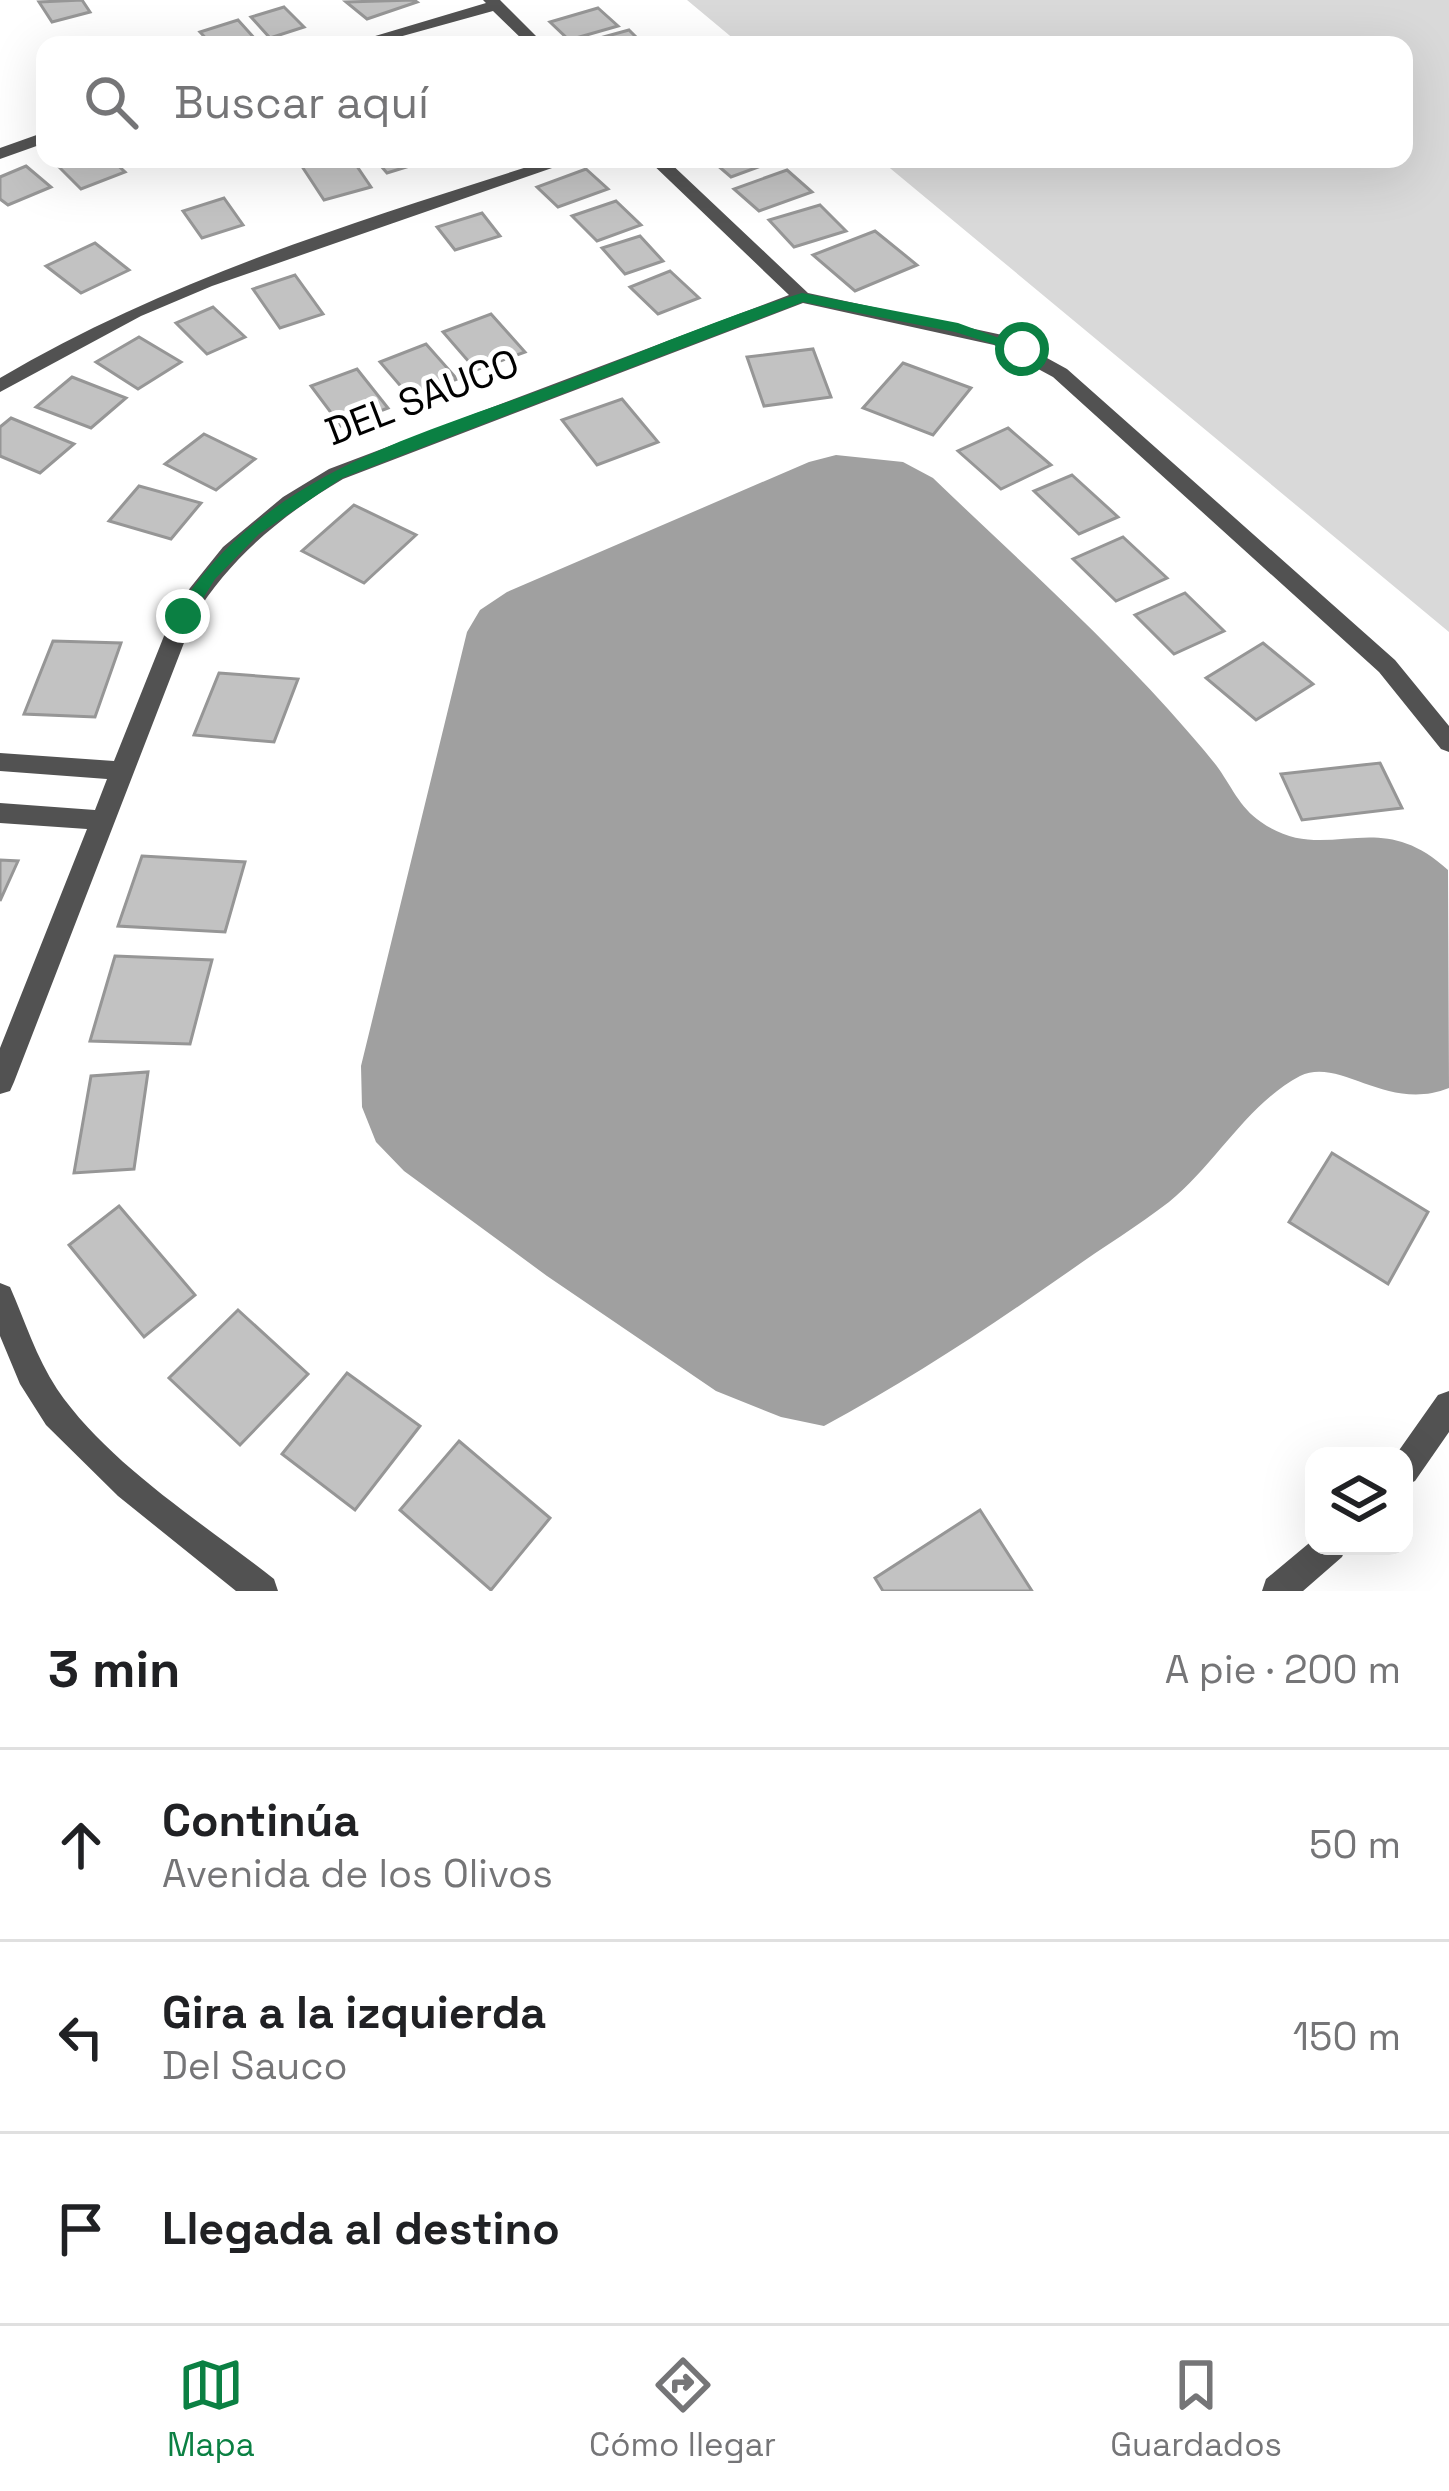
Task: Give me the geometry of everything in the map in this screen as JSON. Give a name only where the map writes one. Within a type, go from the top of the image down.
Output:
[{"type":"street","points":[[382,36],[493,2],[528,36]]},
{"type":"street","points":[[0,154],[36,140]]},
{"type":"street","points":[[0,386],[90,332],[196,282],[542,168]]},
{"type":"street","points":[[666,168],[802,297],[958,328],[1000,340],[1042,361],[1387,666],[1449,743]]},
{"type":"street","name":"DEL SAUCO","points":[[0,1082],[195,596],[230,553],[282,506],[385,452],[802,297]]},
{"type":"street","points":[[0,762],[121,771]]},
{"type":"street","points":[[0,813],[102,820]]},
{"type":"street","points":[[0,1297],[22,1353],[54,1411],[101,1458],[262,1591]]},
{"type":"street","points":[[1413,1457],[1449,1406]]},
{"type":"street","points":[[1278,1591],[1320,1555]]},
{"type":"shaded area","points":[[687,0],[1449,0],[1449,632],[890,168],[1413,168],[1413,36],[730,36]]},
{"type":"shaded area","points":[[836,455],[903,462],[933,478],[1140,679],[1261,822],[1285,835],[1308,839],[1398,841],[1448,870],[1449,1088],[1405,1094],[1331,1073],[1300,1076],[1263,1103],[1186,1187],[1157,1211],[950,1352],[824,1426],[781,1417],[716,1391],[404,1171],[376,1142],[362,1107],[361,1066],[467,632],[480,610],[507,592],[809,462]]},
{"type":"building","points":[[82,0],[90,12],[52,22],[39,2]]},
{"type":"building","points":[[346,2],[417,2],[367,19]]},
{"type":"building","points":[[284,7],[304,27],[268,36],[251,17]]},
{"type":"building","points":[[598,8],[618,26],[565,36],[550,22]]},
{"type":"building","points":[[238,20],[252,36],[204,36],[200,32]]},
{"type":"building","points":[[26,166],[51,187],[8,205],[0,199],[0,177]]},
{"type":"building","points":[[60,168],[121,168],[125,172],[81,189]]},
{"type":"building","points":[[303,168],[358,168],[371,187],[324,200]]},
{"type":"building","points":[[720,168],[755,168],[731,177]]},
{"type":"building","points":[[586,169],[608,189],[558,207],[537,187]]},
{"type":"building","points":[[787,170],[812,192],[759,211],[734,189]]},
{"type":"building","points":[[224,198],[243,225],[202,238],[183,211]]},
{"type":"building","points":[[616,201],[641,225],[597,241],[572,216]]},
{"type":"building","points":[[820,205],[846,231],[794,247],[769,220]]},
{"type":"building","points":[[482,213],[500,236],[455,250],[437,227]]},
{"type":"building","points":[[875,231],[917,265],[855,291],[813,255]]},
{"type":"building","points":[[640,236],[663,261],[625,274],[602,248]]},
{"type":"building","points":[[95,243],[129,270],[81,293],[46,266]]},
{"type":"building","points":[[670,271],[699,298],[658,314],[630,287]]},
{"type":"building","points":[[295,275],[323,314],[280,328],[253,289]]},
{"type":"building","points":[[213,307],[245,337],[207,354],[176,323]]},
{"type":"building","points":[[491,314],[525,352],[476,370],[443,332]]},
{"type":"building","points":[[139,337],[181,362],[138,389],[96,362]]},
{"type":"building","points":[[426,344],[457,379],[410,397],[380,362]]},
{"type":"building","points":[[813,349],[831,397],[764,406],[747,357]]},
{"type":"building","points":[[903,363],[971,388],[933,435],[863,408]]},
{"type":"building","points":[[357,369],[388,408],[341,426],[311,386]]},
{"type":"building","points":[[72,377],[126,398],[91,428],[36,407]]},
{"type":"building","points":[[622,399],[658,442],[597,465],[562,420]]},
{"type":"building","points":[[11,418],[74,444],[40,473],[0,456],[0,427]]},
{"type":"building","points":[[1008,428],[1051,465],[1001,489],[958,451]]},
{"type":"building","points":[[204,434],[255,459],[216,490],[165,464]]},
{"type":"building","points":[[1072,475],[1118,517],[1079,534],[1034,491]]},
{"type":"building","points":[[139,486],[201,503],[171,539],[109,521]]},
{"type":"building","points":[[354,505],[416,535],[364,583],[302,551]]},
{"type":"building","points":[[1123,537],[1167,578],[1116,601],[1073,559]]},
{"type":"building","points":[[1185,593],[1224,631],[1174,654],[1135,615]]},
{"type":"building","points":[[53,641],[121,643],[95,717],[24,714]]},
{"type":"building","points":[[1263,643],[1313,684],[1256,720],[1206,678]]},
{"type":"building","points":[[219,673],[298,679],[274,742],[194,735]]},
{"type":"building","points":[[1380,763],[1402,808],[1302,820],[1281,774]]},
{"type":"building","points":[[142,856],[245,862],[225,932],[118,926]]},
{"type":"building","points":[[0,860],[18,861],[0,901]]},
{"type":"building","points":[[115,956],[212,960],[190,1044],[90,1041]]},
{"type":"building","points":[[148,1072],[134,1169],[74,1173],[91,1076]]},
{"type":"building","points":[[1332,1153],[1428,1212],[1388,1284],[1289,1222]]},
{"type":"building","points":[[119,1206],[195,1295],[144,1337],[69,1245]]},
{"type":"building","points":[[238,1310],[308,1374],[240,1445],[169,1378]]},
{"type":"building","points":[[347,1373],[420,1426],[355,1510],[282,1454]]},
{"type":"building","points":[[459,1441],[550,1518],[491,1590],[400,1510]]},
{"type":"building","points":[[980,1510],[1032,1591],[883,1591],[875,1578]]},
{"type":"route","points":[[183,616],[209,574],[253,530],[282,506],[336,474],[802,297],[958,328],[1022,349]]}]
